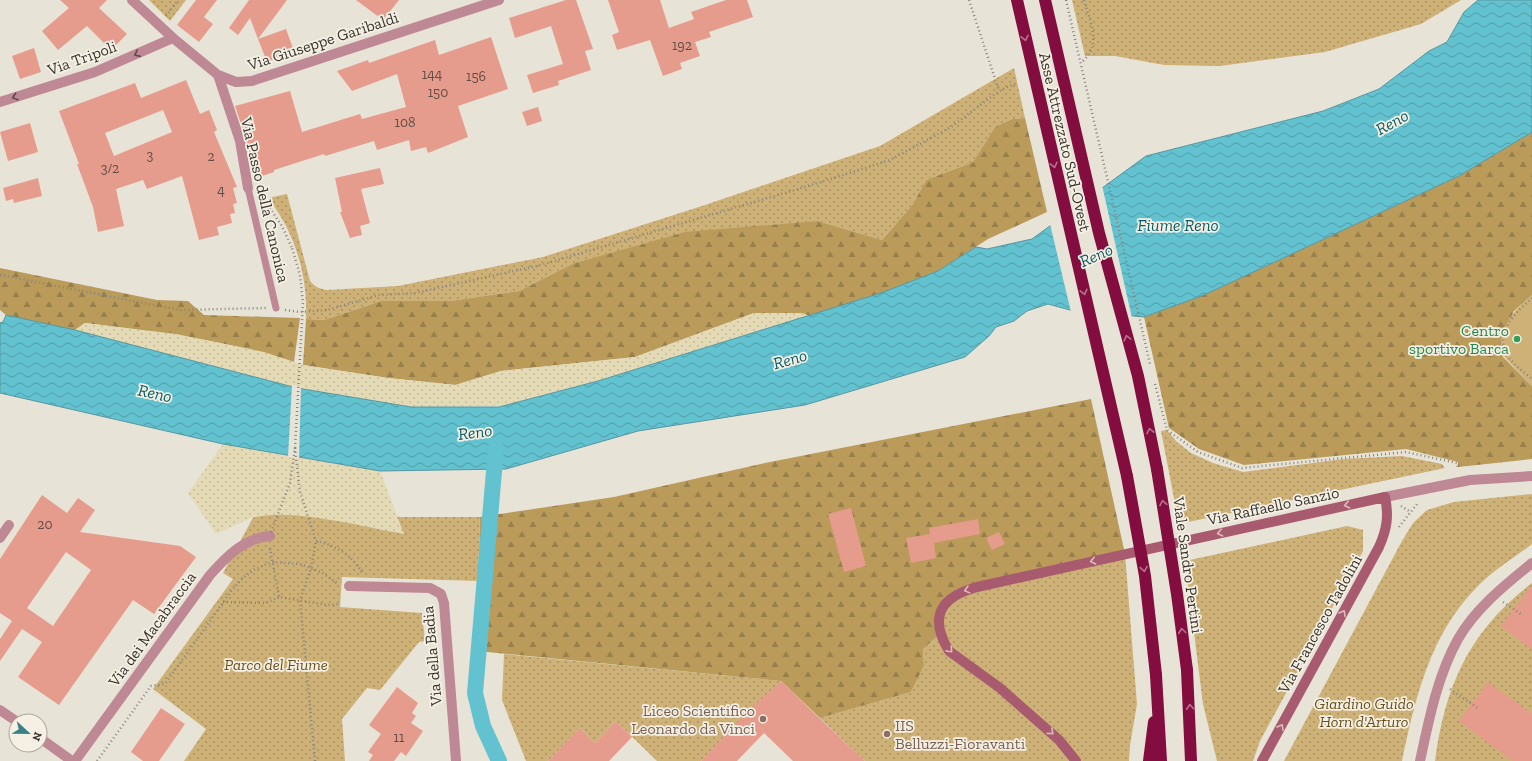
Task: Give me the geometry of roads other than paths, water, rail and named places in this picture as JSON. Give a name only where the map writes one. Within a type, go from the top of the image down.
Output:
[{"type":"highway","name":"Asse Attrezzato Sud-Ovest","points":[[1016,0],[1071,241],[1107,384],[1127,476],[1145,576],[1157,697]]},
{"type":"highway","name":"Asse Attrezzato Sud-Ovest","points":[[1045,0],[1099,233],[1138,376]]},
{"type":"highway","name":"Viale Sandro Pertini","points":[[1138,376],[1157,469],[1177,594],[1187,670],[1191,761]]},
{"type":"highway","points":[[1149,761],[1157,697]]},
{"type":"highway","points":[[1157,697],[1161,761]]},
{"type":"highway","points":[[1191,744],[1196,761]]},
{"type":"street","name":"Via Giuseppe Garibaldi","points":[[132,0],[173,38],[218,75],[236,82],[252,82],[499,0]]},
{"type":"street","name":"Via Tripoli","points":[[0,102],[95,72],[173,38]]},
{"type":"street","name":"Via Passo della Canonica","points":[[218,75],[240,141],[248,188]]},
{"type":"street","name":"Via Raffaello Sanzio","points":[[1076,761],[1059,740],[1000,688],[949,651],[939,625],[940,615],[945,603],[952,597],[959,592],[977,587],[1385,497],[1470,480],[1532,476]]},
{"type":"street","name":"Via Francesco Tadolini","points":[[1262,761],[1382,541],[1388,519],[1385,497]]},
{"type":"street","points":[[0,538],[9,525]]},
{"type":"street","name":"Via dei Macabraccia","points":[[75,761],[219,564],[245,544],[271,534]]},
{"type":"street","points":[[1420,761],[1437,688],[1458,639],[1475,615],[1503,586],[1532,563]]},
{"type":"street","name":"Via della Badia","points":[[349,586],[430,588],[438,591],[443,597],[456,761]]},
{"type":"street","points":[[48,744],[72,761]]},
{"type":"lane","name":"Via Passo della Canonica","points":[[248,188],[276,308]]},
{"type":"water","name":"Fiume Reno","points":[[1478,0],[1532,0],[1532,132],[1459,176],[1204,295],[1144,317],[1070,310],[1048,304],[1027,311],[1014,321],[996,327],[989,336],[965,357],[805,405],[638,431],[506,469],[380,471],[223,444],[0,393],[0,323],[3,322],[6,315],[75,330],[297,388],[411,407],[499,407],[598,381],[881,293],[938,271],[976,247],[987,249],[1032,239],[1146,156],[1323,111],[1379,89],[1429,51],[1447,42],[1464,12]]},
{"type":"waterway","points":[[496,448],[475,693],[483,726],[499,761]]},
{"type":"place","name":"Centro sportivo Barca","points":[[1517,339]]},
{"type":"place","name":"Liceo Scientifico Leonardo da Vinci","points":[[763,719]]},
{"type":"place","name":"IIS Belluzzi-Fioravanti","points":[[887,734]]},
{"type":"water label","name":"Reno","points":[[1392,122]]},
{"type":"water label","name":"Reno","points":[[1096,255]]},
{"type":"water label","name":"Reno","points":[[790,359]]},
{"type":"water label","name":"Reno","points":[[155,393]]},
{"type":"water label","name":"Reno","points":[[475,432]]},
{"type":"park label","name":"Parco del Fiume","points":[[276,664]]},
{"type":"park label","name":"Giardino Guido Horn d'Arturo","points":[[1364,712]]}]
